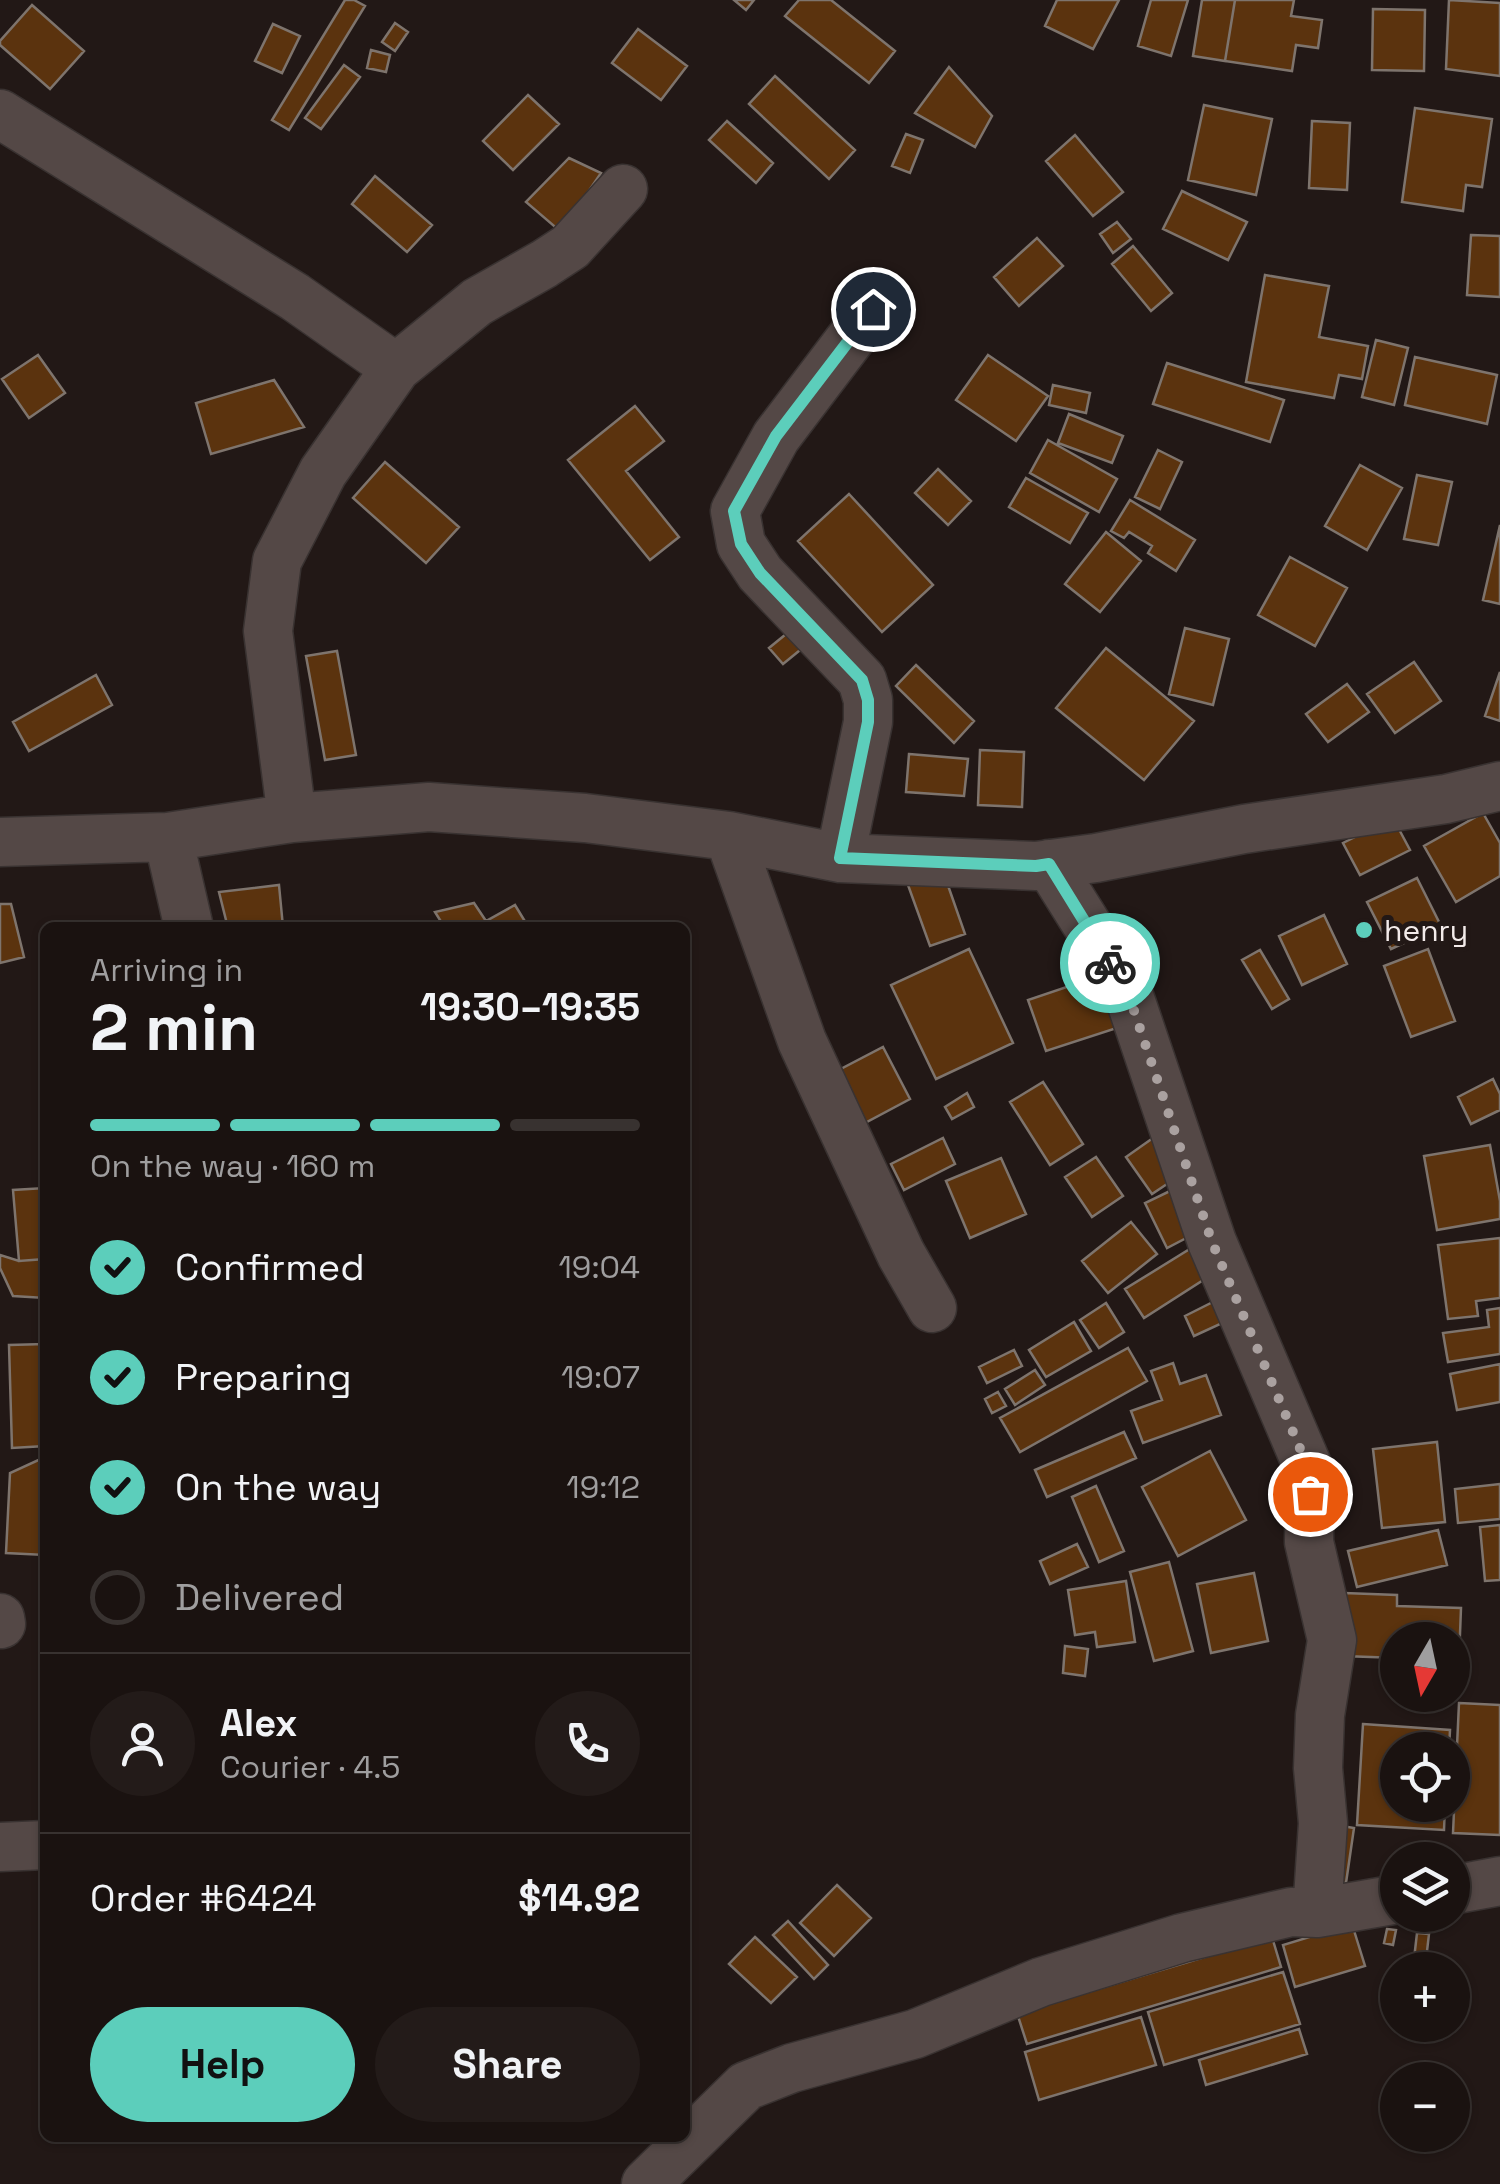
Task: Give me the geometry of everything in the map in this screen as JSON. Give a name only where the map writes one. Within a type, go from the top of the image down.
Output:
[{"type":"street","points":[[0,114],[295,297],[396,368]]},
{"type":"street","points":[[292,818],[268,631],[277,562],[323,472],[396,368],[477,302],[570,247],[623,189]]},
{"type":"street","points":[[840,858],[868,722],[868,700],[862,680],[760,573],[741,544],[734,511],[776,436],[873,309]]},
{"type":"street","points":[[0,842],[168,837],[292,818],[428,807],[585,818],[730,836],[840,858],[1036,866],[1446,799],[1500,786]]},
{"type":"street","points":[[730,836],[802,1041],[902,1254],[932,1308]]},
{"type":"street","points":[[168,837],[189,922]]},
{"type":"street","points":[[1049,864],[1126,987],[1212,1242],[1310,1472],[1310,1542],[1332,1640],[1318,1768],[1323,1823],[1317,1913]]},
{"type":"street","points":[[0,1846],[40,1845]]},
{"type":"street","points":[[1470,1887],[1500,1882]]},
{"type":"street","points":[[690,2141],[746,2086],[792,2068],[915,2034],[1040,1982],[1164,1944],[1291,1912],[1317,1913],[1380,1902]]},
{"type":"street","points":[[646,2184],[689,2142]]},
{"type":"building","points":[[345,0],[365,6],[289,130],[272,120]]},
{"type":"building","points":[[734,0],[754,0],[746,10]]},
{"type":"building","points":[[799,0],[831,0],[895,51],[869,83],[785,16]]},
{"type":"building","points":[[1057,0],[1119,0],[1093,49],[1045,26]]},
{"type":"building","points":[[1151,0],[1188,0],[1171,56],[1138,46]]},
{"type":"building","points":[[1202,0],[1235,0],[1225,61],[1193,56]]},
{"type":"building","points":[[1235,0],[1294,0],[1291,16],[1322,20],[1318,48],[1296,45],[1292,71],[1225,61]]},
{"type":"building","points":[[1449,0],[1500,3],[1500,76],[1446,69]]},
{"type":"building","points":[[32,5],[84,51],[50,89],[0,45]]},
{"type":"building","points":[[1373,9],[1425,10],[1424,71],[1372,70]]},
{"type":"building","points":[[395,23],[408,32],[395,51],[382,42]]},
{"type":"building","points":[[273,24],[300,36],[282,73],[255,61]]},
{"type":"building","points":[[638,29],[687,66],[661,100],[612,63]]},
{"type":"building","points":[[371,50],[390,55],[386,72],[367,68]]},
{"type":"building","points":[[344,65],[360,77],[321,129],[305,118]]},
{"type":"building","points":[[949,67],[992,116],[975,147],[915,113]]},
{"type":"building","points":[[775,76],[855,150],[829,179],[749,104]]},
{"type":"building","points":[[528,95],[559,124],[513,170],[483,141]]},
{"type":"building","points":[[1204,105],[1272,119],[1256,195],[1188,180]]},
{"type":"building","points":[[1415,108],[1492,119],[1482,187],[1466,185],[1463,211],[1402,202]]},
{"type":"building","points":[[727,121],[773,163],[756,183],[709,140]]},
{"type":"building","points":[[1312,121],[1350,123],[1347,190],[1309,188]]},
{"type":"building","points":[[906,134],[923,140],[910,173],[892,166]]},
{"type":"building","points":[[1075,135],[1123,192],[1093,216],[1046,161]]},
{"type":"building","points":[[569,158],[601,173],[561,232],[526,202]]},
{"type":"building","points":[[375,176],[432,225],[407,252],[352,204]]},
{"type":"building","points":[[1182,191],[1247,222],[1228,260],[1163,229]]},
{"type":"building","points":[[1117,222],[1131,239],[1113,253],[1100,234]]},
{"type":"building","points":[[1471,235],[1500,236],[1500,297],[1467,295]]},
{"type":"building","points":[[1037,238],[1063,266],[1019,306],[994,277]]},
{"type":"building","points":[[1133,246],[1172,293],[1151,311],[1112,264]]},
{"type":"building","points":[[1265,275],[1329,286],[1319,337],[1368,346],[1362,379],[1339,375],[1334,398],[1246,382]]},
{"type":"building","points":[[1376,340],[1408,348],[1394,405],[1362,397]]},
{"type":"building","points":[[38,355],[65,393],[29,418],[2,379]]},
{"type":"building","points":[[988,355],[1048,396],[1016,441],[956,400]]},
{"type":"building","points":[[1415,357],[1497,375],[1487,424],[1405,405]]},
{"type":"building","points":[[1167,363],[1284,400],[1270,442],[1153,404]]},
{"type":"building","points":[[274,380],[304,427],[211,454],[196,403]]},
{"type":"building","points":[[1053,385],[1090,393],[1086,413],[1049,405]]},
{"type":"building","points":[[635,406],[664,441],[626,471],[679,537],[650,560],[568,460]]},
{"type":"building","points":[[1069,414],[1123,436],[1112,463],[1058,443]]},
{"type":"building","points":[[1048,440],[1117,479],[1099,512],[1030,473]]},
{"type":"building","points":[[1158,450],[1182,462],[1160,509],[1135,497]]},
{"type":"building","points":[[385,462],[459,527],[426,563],[353,498]]},
{"type":"building","points":[[1360,465],[1402,488],[1367,550],[1325,526]]},
{"type":"building","points":[[938,469],[971,501],[948,525],[915,493]]},
{"type":"building","points":[[1417,475],[1452,482],[1438,545],[1404,539]]},
{"type":"building","points":[[1026,478],[1088,513],[1070,543],[1009,507]]},
{"type":"building","points":[[849,494],[933,585],[882,632],[798,541]]},
{"type":"building","points":[[1130,500],[1195,540],[1176,571],[1148,553],[1152,546],[1129,532],[1124,538],[1111,531]]},
{"type":"building","points":[[1500,525],[1500,604],[1483,600]]},
{"type":"building","points":[[1106,532],[1141,561],[1100,612],[1065,584]]},
{"type":"building","points":[[1290,557],[1347,588],[1315,646],[1258,615]]},
{"type":"building","points":[[1185,628],[1229,639],[1213,705],[1169,694]]},
{"type":"building","points":[[791,630],[805,646],[783,664],[769,648]]},
{"type":"building","points":[[1106,648],[1194,721],[1144,780],[1056,708]]},
{"type":"building","points":[[337,651],[356,755],[325,760],[306,656]]},
{"type":"building","points":[[1414,662],[1441,701],[1395,733],[1367,694]]},
{"type":"building","points":[[916,665],[974,721],[954,743],[896,686]]},
{"type":"building","points":[[1500,672],[1500,721],[1485,716]]},
{"type":"building","points":[[96,675],[112,705],[29,751],[13,722]]},
{"type":"building","points":[[1347,684],[1369,712],[1328,742],[1306,714]]},
{"type":"building","points":[[980,750],[1024,752],[1022,807],[978,805]]},
{"type":"building","points":[[909,754],[968,759],[964,796],[906,792]]},
{"type":"building","points":[[1483,813],[1500,843],[1500,876],[1456,902],[1424,846]]},
{"type":"building","points":[[1393,818],[1410,850],[1360,875],[1343,843]]},
{"type":"building","points":[[944,874],[965,934],[930,946],[908,885]]},
{"type":"building","points":[[1417,878],[1441,926],[1391,949],[1367,902]]},
{"type":"building","points":[[279,885],[283,922],[226,922],[219,892]]},
{"type":"building","points":[[474,903],[486,921],[515,905],[525,922],[441,922],[435,912]]},
{"type":"building","points":[[0,904],[11,904],[24,957],[0,963]]},
{"type":"building","points":[[1324,915],[1347,964],[1302,985],[1279,936]]},
{"type":"building","points":[[969,949],[1013,1043],[936,1079],[891,985]]},
{"type":"building","points":[[1428,949],[1455,1021],[1411,1037],[1384,966]]},
{"type":"building","points":[[1260,950],[1289,999],[1272,1009],[1242,960]]},
{"type":"building","points":[[1105,974],[1123,1026],[1046,1051],[1028,1000]]},
{"type":"building","points":[[883,1047],[910,1099],[863,1124],[835,1072]]},
{"type":"building","points":[[1493,1079],[1500,1094],[1500,1110],[1471,1124],[1458,1097]]},
{"type":"building","points":[[1043,1082],[1083,1144],[1050,1165],[1010,1102]]},
{"type":"building","points":[[967,1093],[974,1107],[952,1119],[945,1107]]},
{"type":"building","points":[[943,1138],[955,1164],[904,1190],[891,1164]]},
{"type":"building","points":[[1153,1138],[1179,1176],[1152,1194],[1126,1157]]},
{"type":"building","points":[[1490,1145],[1500,1219],[1437,1230],[1424,1156]]},
{"type":"building","points":[[1096,1157],[1123,1196],[1092,1217],[1065,1177]]},
{"type":"building","points":[[1001,1158],[1026,1214],[970,1238],[946,1181]]},
{"type":"building","points":[[40,1188],[40,1259],[19,1261],[13,1190]]},
{"type":"building","points":[[1170,1191],[1192,1235],[1167,1248],[1145,1203]]},
{"type":"building","points":[[1131,1222],[1157,1254],[1108,1293],[1082,1261]]},
{"type":"building","points":[[1500,1238],[1500,1298],[1476,1301],[1478,1316],[1448,1319],[1438,1245]]},
{"type":"building","points":[[1193,1247],[1211,1275],[1144,1318],[1125,1289]]},
{"type":"building","points":[[0,1255],[19,1261],[40,1259],[40,1298],[13,1296],[0,1268]]},
{"type":"building","points":[[1219,1299],[1229,1320],[1194,1336],[1185,1316]]},
{"type":"building","points":[[1106,1303],[1124,1332],[1099,1348],[1080,1320]]},
{"type":"building","points":[[1500,1308],[1500,1354],[1448,1362],[1443,1333],[1489,1327],[1487,1310]]},
{"type":"building","points":[[1074,1322],[1091,1351],[1046,1377],[1029,1350]]},
{"type":"building","points":[[40,1344],[40,1446],[12,1448],[9,1345]]},
{"type":"building","points":[[1128,1348],[1147,1381],[1020,1452],[1000,1418]]},
{"type":"building","points":[[1014,1350],[1022,1366],[987,1383],[979,1367]]},
{"type":"building","points":[[1173,1363],[1180,1384],[1206,1375],[1221,1415],[1143,1443],[1131,1411],[1162,1400],[1151,1371]]},
{"type":"building","points":[[1500,1364],[1500,1402],[1457,1410],[1450,1374]]},
{"type":"building","points":[[1035,1370],[1045,1385],[1015,1405],[1005,1389]]},
{"type":"building","points":[[998,1392],[1006,1406],[992,1413],[985,1399]]},
{"type":"building","points":[[1124,1432],[1136,1458],[1047,1497],[1035,1470]]},
{"type":"building","points":[[1437,1442],[1445,1522],[1382,1528],[1373,1449]]},
{"type":"building","points":[[1210,1451],[1246,1520],[1178,1556],[1142,1487]]},
{"type":"building","points":[[40,1459],[40,1555],[6,1553],[10,1473]]},
{"type":"building","points":[[1500,1484],[1500,1519],[1458,1523],[1455,1489]]},
{"type":"building","points":[[1096,1486],[1124,1551],[1099,1562],[1072,1497]]},
{"type":"building","points":[[1500,1525],[1500,1580],[1485,1581],[1480,1527]]},
{"type":"building","points":[[1438,1530],[1447,1565],[1357,1587],[1348,1551]]},
{"type":"building","points":[[1077,1544],[1088,1567],[1050,1584],[1040,1561]]},
{"type":"building","points":[[1169,1562],[1193,1651],[1154,1661],[1130,1572]]},
{"type":"building","points":[[1254,1573],[1268,1641],[1211,1653],[1197,1584]]},
{"type":"building","points":[[1126,1581],[1135,1642],[1097,1647],[1095,1632],[1075,1635],[1068,1590]]},
{"type":"building","points":[[1344,1593],[1397,1595],[1397,1606],[1461,1608],[1460,1622],[1380,1622],[1380,1657],[1343,1656]]},
{"type":"building","points":[[1065,1646],[1088,1649],[1085,1676],[1063,1673]]},
{"type":"building","points":[[1470,1704],[1500,1705],[1500,1835],[1453,1833],[1454,1822],[1470,1822],[1470,1732],[1458,1732],[1459,1712],[1470,1712]]},
{"type":"building","points":[[1363,1724],[1450,1730],[1380,1732],[1380,1822],[1444,1822],[1444,1830],[1357,1825]]},
{"type":"building","points":[[1330,1824],[1354,1828],[1346,1883],[1322,1879]]},
{"type":"building","points":[[837,1885],[871,1918],[834,1956],[800,1923]]},
{"type":"building","points":[[788,1921],[828,1965],[814,1979],[773,1935]]},
{"type":"building","points":[[1352,1924],[1365,1966],[1295,1987],[1283,1945]]},
{"type":"building","points":[[1386,1932],[1396,1932],[1393,1945],[1384,1943]]},
{"type":"building","points":[[1417,1933],[1429,1934],[1427,1952],[1415,1952]]},
{"type":"building","points":[[755,1937],[797,1977],[771,2003],[729,1964]]},
{"type":"building","points":[[1272,1937],[1281,1967],[1027,2044],[1017,2013]]},
{"type":"building","points":[[1283,1972],[1300,2024],[1164,2065],[1148,2012]]},
{"type":"building","points":[[1141,2017],[1156,2065],[1039,2100],[1025,2052]]},
{"type":"building","points":[[1299,2029],[1307,2054],[1206,2085],[1199,2060]]},
{"type":"way so far","points":[[1110,963],[1126,987],[1212,1242],[1310,1472],[1310,1494]]},
{"type":"place","name":"henry","points":[[1364,930]]},
{"type":"route","points":[[873,309],[776,436],[734,511],[741,544],[760,573],[862,680],[868,700],[868,722],[840,858],[1049,864],[1110,963]]}]
